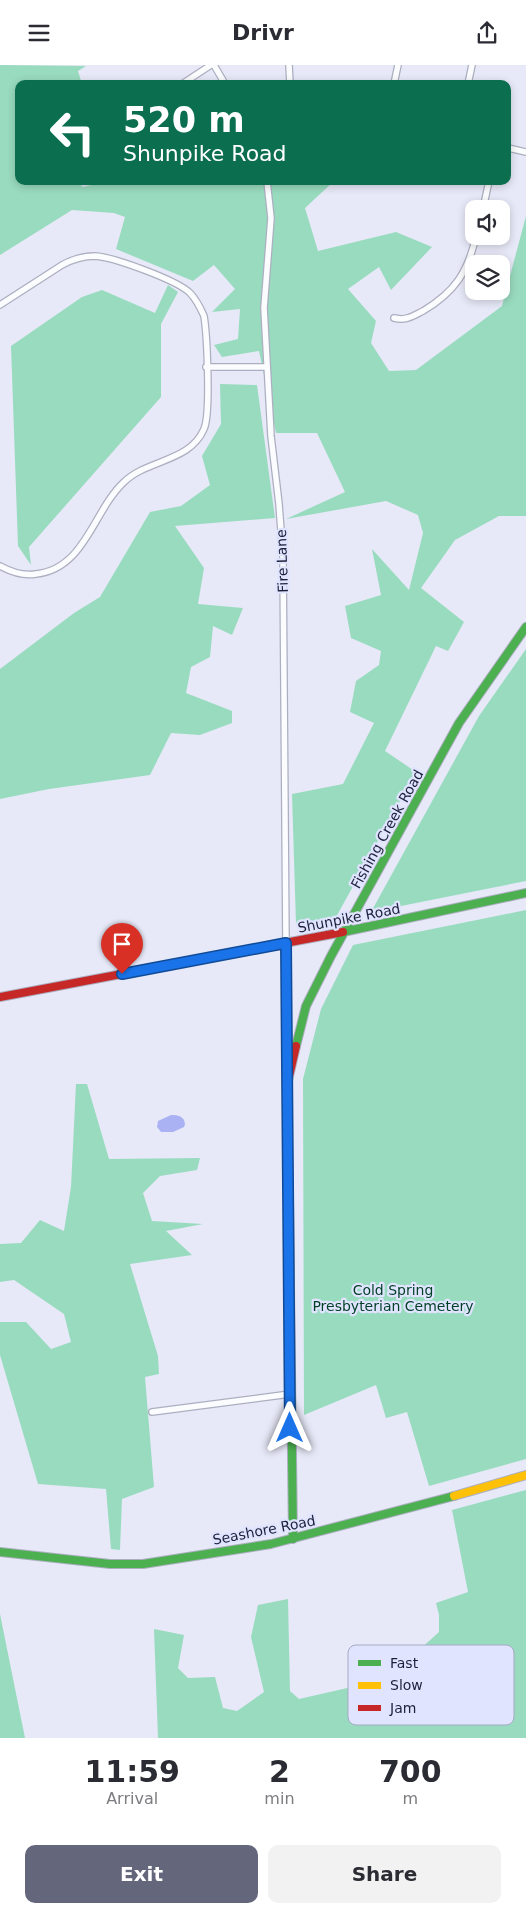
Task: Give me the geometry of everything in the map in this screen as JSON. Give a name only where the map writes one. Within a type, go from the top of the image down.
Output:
[{"type":"street","points":[[189,80],[213,65],[222,80]]},
{"type":"street","points":[[289,65],[290,80]]},
{"type":"street","points":[[395,80],[398,65]]},
{"type":"street","points":[[469,80],[472,65]]},
{"type":"street","points":[[511,149],[526,152]]},
{"type":"street","name":"Fire Lane","points":[[267,185],[271,218],[264,308],[271,435],[283,558],[287,1085]]},
{"type":"street","points":[[484,200],[488,185]]},
{"type":"street","points":[[394,318],[411,318],[448,293],[468,265],[474,245]]},
{"type":"street","points":[[0,305],[70,260],[89,256],[107,258],[175,283],[190,293],[204,316],[207,420],[205,428],[196,443],[182,453],[141,471],[124,482],[74,556],[58,568],[32,575],[12,572],[0,566]]},
{"type":"street","points":[[206,367],[267,367]]},
{"type":"street","name":"Fishing Creek Road","points":[[293,1539],[287,1085],[306,1006],[344,932],[459,723],[526,627]]},
{"type":"street","name":"Shunpike Road","points":[[0,997],[344,932],[526,893]]},
{"type":"street","points":[[152,1412],[290,1394]]},
{"type":"street","name":"Seashore Road","points":[[1,1552],[126,1565],[143,1564],[293,1539],[526,1475]]},
{"type":"street","points":[[0,1543],[1,1552]]},
{"type":"green space","points":[[0,65],[86,66],[78,71],[81,80],[15,80],[15,185],[81,185],[83,187],[91,185],[330,185],[305,208],[318,251],[396,232],[432,247],[391,290],[379,267],[348,289],[376,321],[371,343],[389,371],[416,370],[502,306],[504,300],[510,300],[510,276],[526,216],[526,516],[499,516],[455,540],[421,588],[464,622],[448,651],[436,646],[385,751],[416,772],[335,919],[300,925],[296,924],[292,794],[343,784],[374,723],[350,712],[356,681],[379,665],[381,651],[351,638],[345,606],[381,595],[372,549],[409,590],[423,533],[418,515],[386,501],[286,519],[345,492],[317,433],[276,433],[259,351],[222,357],[214,345],[238,339],[240,309],[212,312],[235,289],[214,265],[193,281],[116,249],[125,217],[114,213],[72,210],[0,255]]},
{"type":"green space","points":[[168,285],[178,292],[161,324],[161,397],[29,547],[31,565],[18,546],[11,346],[82,297],[102,290],[155,313]]},
{"type":"green space","points":[[220,384],[257,385],[275,518],[175,526],[204,568],[198,604],[243,608],[232,635],[213,626],[210,657],[191,667],[186,693],[232,711],[232,723],[200,735],[171,733],[150,775],[49,789],[0,799],[0,669],[74,613],[100,597],[150,512],[181,506],[210,485],[202,456],[221,424]]},
{"type":"green space","points":[[526,649],[526,881],[371,912],[479,716]]},
{"type":"green space","name":"Cold Spring Presbyterian Cemetery","points":[[526,910],[526,1459],[429,1486],[407,1412],[386,1418],[376,1385],[304,1415],[303,1079],[321,1009],[353,945]]},
{"type":"green space","points":[[76,1084],[87,1084],[109,1159],[200,1158],[197,1170],[160,1176],[143,1193],[152,1221],[203,1224],[166,1231],[192,1255],[130,1264],[158,1356],[159,1374],[145,1377],[154,1487],[122,1499],[120,1550],[111,1549],[106,1489],[38,1484],[0,1355],[0,1322],[26,1322],[51,1349],[71,1342],[64,1314],[14,1280],[0,1282],[0,1244],[21,1243],[40,1220],[64,1231],[71,1187]]},
{"type":"green space","points":[[526,1490],[526,1738],[158,1738],[154,1629],[184,1635],[178,1668],[188,1678],[215,1677],[223,1708],[237,1711],[264,1692],[251,1637],[258,1605],[288,1599],[290,1691],[299,1699],[348,1688],[348,1725],[514,1725],[514,1645],[425,1645],[439,1632],[439,1615],[436,1603],[468,1592],[452,1510]]},
{"type":"green space","points":[[0,1614],[25,1738],[0,1738]]},
{"type":"water","points":[[171,1115],[182,1118],[185,1124],[184,1127],[173,1132],[161,1132],[157,1127],[158,1121]]},
{"type":"traffic: fast","points":[[296,1046],[306,1006],[331,956],[459,723],[526,627]]},
{"type":"traffic: fast","points":[[343,932],[526,893]]},
{"type":"traffic: fast","points":[[289,1202],[293,1539]]},
{"type":"traffic: fast","points":[[0,1552],[110,1564],[143,1564],[271,1544],[454,1496]]},
{"type":"traffic: slow","points":[[454,1496],[526,1475]]},
{"type":"traffic: jam","points":[[0,997],[343,932]]},
{"type":"traffic: jam","points":[[289,1202],[287,1085],[296,1046]]},
{"type":"route","points":[[122,974],[286,943],[290,1428]]}]
